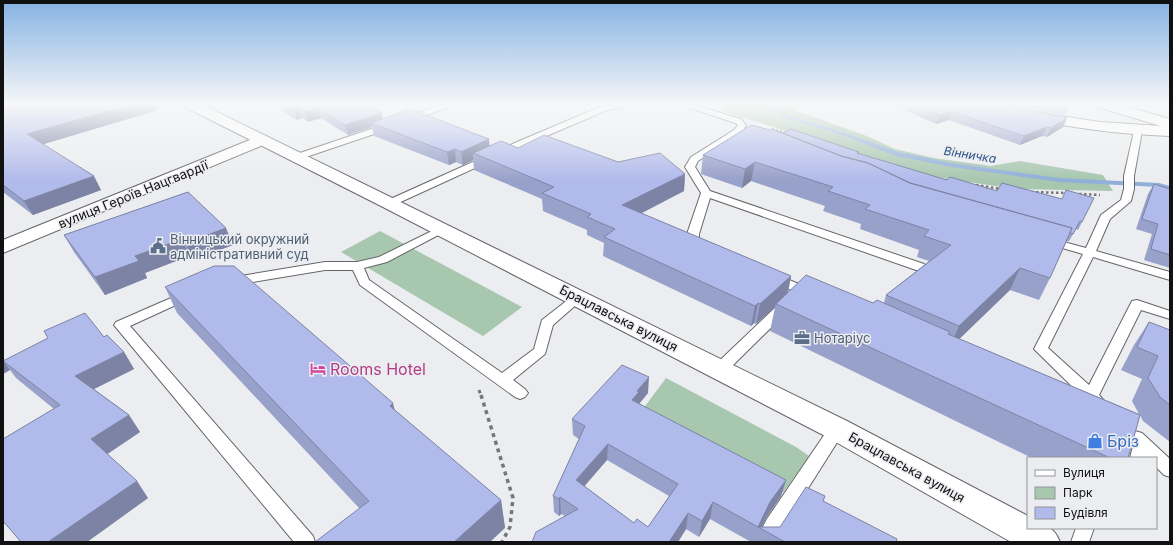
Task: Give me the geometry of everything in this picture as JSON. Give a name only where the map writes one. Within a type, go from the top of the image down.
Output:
[{"type":"main road","name":"Брацлавська вулиця","points":[[241,129],[442,229],[837,429],[1043,542]]},
{"type":"main road","points":[[1125,129],[1170,131]]},
{"type":"main road","name":"вулиця Героїв Нацгвардії","points":[[3,247],[262,140]]},
{"type":"lane","points":[[297,157],[378,129]]},
{"type":"lane","points":[[390,203],[555,129]]},
{"type":"lane","points":[[740,129],[694,159],[690,168],[706,193],[920,267]]},
{"type":"lane","points":[[1138,131],[1129,176],[1126,201],[1105,217],[1089,253],[1041,349],[1091,396],[1109,419],[1140,451],[1149,457]]},
{"type":"lane","points":[[737,132],[764,140]]},
{"type":"lane","points":[[706,193],[692,234],[693,241],[697,246],[711,252]]},
{"type":"lane","points":[[224,283],[325,266],[357,266],[383,260],[442,229]]},
{"type":"lane","points":[[1036,238],[1170,276]]},
{"type":"lane","points":[[357,266],[364,282],[520,393]]},
{"type":"lane","points":[[760,272],[824,300]]},
{"type":"lane","points":[[201,289],[121,325],[306,542]]},
{"type":"lane","points":[[720,369],[802,290]]},
{"type":"lane","points":[[503,380],[540,351],[547,323],[578,298]]},
{"type":"lane","points":[[1091,396],[1137,304],[1170,315]]},
{"type":"lane","points":[[764,542],[772,525],[837,429]]},
{"type":"lane","points":[[1157,462],[1170,470]]},
{"type":"lane","points":[[1080,542],[1085,529]]},
{"type":"path","points":[[737,132],[748,129]]},
{"type":"path","points":[[774,129],[788,134]]},
{"type":"path","points":[[976,185],[1006,189]]},
{"type":"path","points":[[1028,191],[1066,193]]},
{"type":"path","points":[[1074,194],[1128,193]]},
{"type":"path","points":[[467,355],[513,498],[510,527],[502,542]]},
{"type":"green space","points":[[781,129],[849,129],[895,149],[934,158],[991,166],[1020,161],[1103,175],[1113,191],[1015,189],[935,177]]},
{"type":"green space","points":[[380,231],[522,307],[483,336],[341,252]]},
{"type":"green space","points":[[666,378],[796,447],[809,456],[783,493],[637,417]]},
{"type":"building","points":[[3,129],[43,129],[27,134],[94,176],[24,201],[3,185]]},
{"type":"building","points":[[388,129],[464,129],[489,139],[461,152],[455,149],[447,152]]},
{"type":"building","points":[[744,129],[773,129],[841,156],[868,163],[910,183],[1072,228],[1050,278],[1020,268],[959,326],[886,295],[951,245],[924,236],[929,230],[865,209],[870,205],[828,191],[833,187],[755,162],[745,169],[703,155]]},
{"type":"building","points":[[792,129],[859,152],[857,153],[947,180],[950,177],[997,191],[1002,183],[1062,199],[1066,190],[1094,198],[1082,222],[1080,221],[1073,234],[1070,233],[1072,228],[910,183],[868,163],[841,156],[783,133]]},
{"type":"building","points":[[1004,129],[1041,129],[1024,136]]},
{"type":"building","points":[[544,135],[618,162],[660,153],[685,174],[622,205],[791,276],[760,304],[758,303],[755,306],[604,237],[615,229],[587,217],[591,214],[542,193],[554,187],[473,153],[501,141],[518,148]]},
{"type":"building","points":[[1154,184],[1170,189],[1170,255],[1151,249],[1158,224],[1142,219]]},
{"type":"building","points":[[188,192],[226,228],[186,243],[182,239],[135,256],[139,261],[95,277],[64,235]]},
{"type":"building","points":[[214,266],[234,266],[393,403],[390,406],[501,500],[454,542],[315,542],[369,501],[165,287]]},
{"type":"building","points":[[806,275],[873,303],[877,300],[950,332],[948,334],[1140,415],[1128,457],[1108,457],[776,304]]},
{"type":"building","points":[[85,313],[104,337],[107,335],[124,352],[75,376],[129,415],[91,439],[137,481],[48,542],[21,542],[3,521],[3,439],[60,405],[3,361],[48,338],[44,331]]},
{"type":"building","points":[[1149,322],[1170,330],[1170,405],[1160,397],[1148,378],[1158,356],[1137,347]]},
{"type":"building","points":[[622,365],[649,377],[637,391],[639,392],[632,400],[786,480],[770,502],[758,527],[713,502],[702,521],[688,513],[669,542],[532,542],[536,532],[578,509],[560,497],[559,499],[553,496],[585,426],[572,419]],"holes":[[[608,444],[678,484],[648,527],[637,519],[634,523],[576,480]]]},
{"type":"building","points":[[806,487],[825,496],[823,501],[897,539],[896,542],[785,542],[758,527],[780,527]]},
{"type":"waterway","name":"Вінничка","points":[[829,129],[896,154],[952,165],[1059,180],[1159,185],[1170,189]]},
{"type":"place","name":"Вінницький окружний адміністративний суд","points":[[158,246]]},
{"type":"place","name":"Нотаріус","points":[[802,338]]},
{"type":"place","name":"Rooms Hotel","points":[[318,369]]},
{"type":"place","name":"Бріз","points":[[1095,441]]}]
